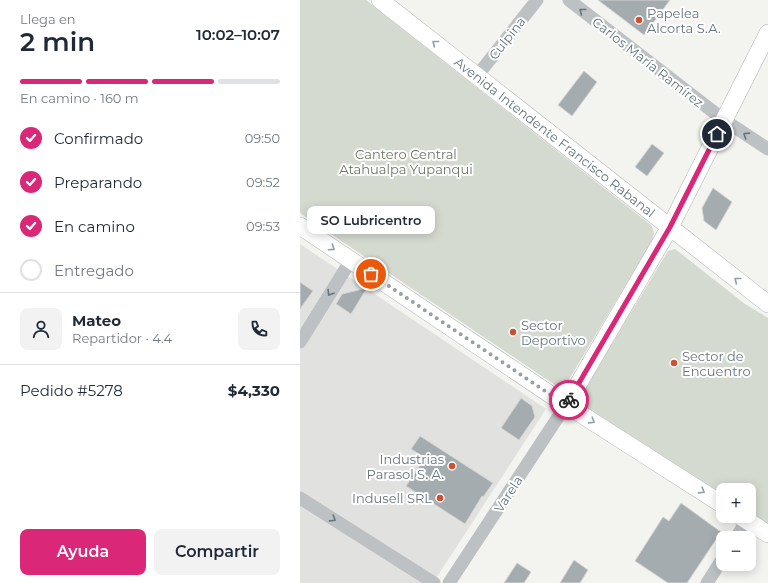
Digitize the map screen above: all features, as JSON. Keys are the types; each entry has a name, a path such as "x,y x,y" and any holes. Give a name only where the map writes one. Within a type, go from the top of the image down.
{"main road":[{"name":"Avenida Intendente Francisco Rabanal","path":"380,0 768,304"},
{"path":"566,405 670,227 768,33"},
{"path":"300,226 566,405 716,501"},
{"path":"752,523 768,534"}],"street":[{"name":"Culpina","path":"477,76 537,0"},
{"name":"Carlos María Ramírez","path":"569,0 724,120 768,149"},
{"path":"300,342 351,260"},
{"name":"Varela","path":"449,583 566,405"},
{"path":"300,498 434,583"},
{"path":"707,583 716,569"}],"shaded area":[{"path":"300,244 546,409 433,583 300,583"}],"green space":[{"name":"Cantero Central Atahualpa Yupanqui","path":"300,0 366,0 652,226 654,233 652,241 565,386 560,387 555,385 300,213"},
{"path":"675,249 745,304 768,318 768,525 756,517 756,483 716,483 716,492 587,409 583,401 583,392 668,251"}],"building":[{"name":"Papelea Alcorta S.A.","path":"598,0 670,0 644,35"},
{"path":"584,71 597,82 572,116 558,105"},
{"path":"652,144 664,153 647,176 635,167"},
{"path":"713,188 732,202 716,230 704,221 702,208"},
{"path":"300,282 313,291 300,309"},
{"path":"367,288 351,314 336,304 342,294"},
{"path":"521,398 532,406 535,417 519,440 501,428"},
{"path":"420,436 493,483 483,497 482,496 465,524 406,486 425,458 411,449"},
{"path":"681,503 720,531 716,531 716,540 687,583 668,583 635,561 663,517 669,521"},
{"path":"574,560 588,570 580,583 560,583"},
{"path":"517,563 531,572 524,583 504,583"}],"way so far":[{"path":"371,274 566,405 569,400"}],"place":[{"name":"Papelea Alcorta S.A.","path":"639,20"},
{"name":"SO Lubricentro","path":"371,274"},
{"name":"Sector Deportivo","path":"513,332"},
{"name":"Sector de Encuentro","path":"674,363"},
{"name":"Industrias Parasol S. A.","path":"452,466"},
{"name":"Indusell SRL","path":"440,498"}],"route":[{"path":"569,400 670,227 717,134"}]}
